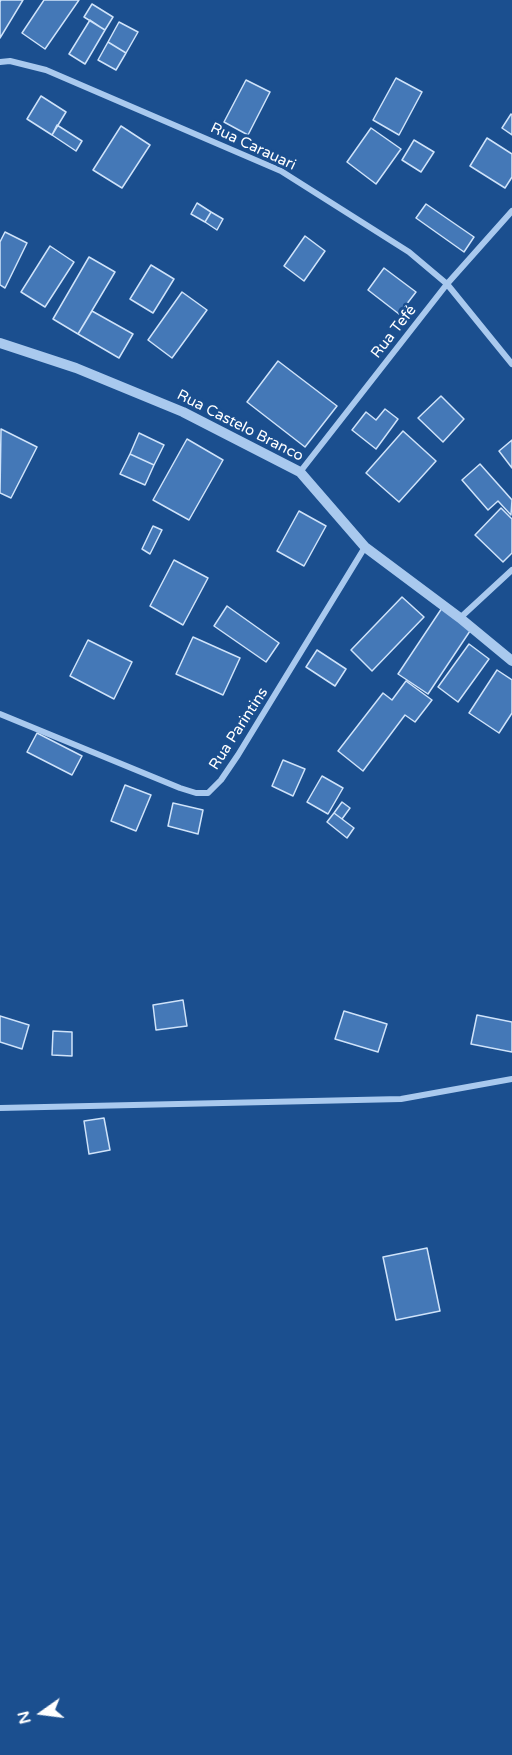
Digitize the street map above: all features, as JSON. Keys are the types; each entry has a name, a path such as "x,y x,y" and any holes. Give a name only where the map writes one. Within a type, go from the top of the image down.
{"street":[{"name":"Rua Carauari","path":"0,62 10,61 46,70 281,171 409,252 447,284 512,364"},
{"name":"Rua Tefé","path":"300,472 447,284 512,211"},
{"name":"Rua Castelo Branco","path":"0,343 76,368 183,412 300,472 365,547 460,618 512,661"},
{"name":"Rua Parintins","path":"0,714 180,788 196,793 208,793 221,780 238,755 365,547"},
{"path":"460,618 512,570"},
{"path":"0,1108 401,1098 512,1079"}],"building":[{"path":"1,0 23,0 0,38 0,2"},
{"path":"44,0 79,0 45,49 22,33"},
{"path":"92,4 113,17 105,30 84,17"},
{"path":"90,20 105,30 85,64 69,54"},
{"path":"119,22 138,32 126,53 108,42"},
{"path":"108,42 126,53 116,70 98,60"},
{"path":"396,78 422,92 399,135 373,120"},
{"path":"246,80 270,92 248,135 224,122"},
{"path":"41,96 66,112 52,135 27,119"},
{"path":"512,115 512,135 502,128"},
{"path":"57,125 82,141 76,151 52,135"},
{"path":"121,126 150,145 122,188 93,170"},
{"path":"371,128 401,149 376,184 347,162"},
{"path":"487,138 512,154 512,177 505,188 470,166"},
{"path":"414,140 434,152 421,172 402,160"},
{"path":"197,203 211,212 205,222 191,214"},
{"path":"426,204 474,237 464,252 416,218"},
{"path":"211,212 223,219 217,230 205,222"},
{"path":"5,232 27,243 5,288 0,285 0,242"},
{"path":"305,236 325,251 304,281 284,266"},
{"path":"50,246 74,262 45,307 21,292"},
{"path":"89,257 115,272 78,334 53,319"},
{"path":"151,265 174,279 153,313 130,299"},
{"path":"384,268 416,292 399,314 368,290"},
{"path":"182,292 207,310 172,358 148,340"},
{"path":"92,311 133,334 119,358 78,334"},
{"path":"278,361 337,406 305,447 247,402"},
{"path":"441,396 464,419 443,442 418,418"},
{"path":"385,409 398,419 376,449 352,430 366,412 376,420"},
{"path":"1,429 37,447 11,498 0,493"},
{"path":"403,431 436,461 399,502 366,473"},
{"path":"139,433 164,445 154,465 130,454"},
{"path":"187,439 223,460 189,520 153,500"},
{"path":"512,440 512,468 499,451"},
{"path":"130,454 154,465 145,485 120,474"},
{"path":"480,464 512,500 511,515 498,501 488,510 462,480"},
{"path":"501,508 512,519 512,553 503,562 475,535"},
{"path":"299,511 326,526 304,566 277,551"},
{"path":"153,526 162,530 150,554 142,549"},
{"path":"174,560 208,578 183,625 150,606"},
{"path":"402,597 424,617 372,671 351,650"},
{"path":"227,606 279,643 266,662 214,626"},
{"path":"442,608 472,628 428,694 398,674"},
{"path":"193,637 240,658 223,695 176,674"},
{"path":"88,640 132,662 114,699 70,676"},
{"path":"469,644 489,659 458,702 438,687"},
{"path":"317,650 346,669 335,686 306,667"},
{"path":"497,670 512,680 512,713 499,733 469,713"},
{"path":"406,681 432,700 415,722 405,715 363,771 338,751 383,693 392,700"},
{"path":"37,733 82,756 72,775 27,752"},
{"path":"283,760 305,769 293,796 272,786"},
{"path":"322,776 343,788 328,814 307,802"},
{"path":"125,785 151,795 136,831 111,821"},
{"path":"342,802 350,808 342,819 334,813"},
{"path":"173,803 203,810 198,834 168,826"},
{"path":"334,813 354,828 347,838 327,822"},
{"path":"183,1000 187,1026 156,1030 153,1005"},
{"path":"344,1011 387,1024 378,1052 335,1039"},
{"path":"477,1015 512,1022 512,1052 471,1044"},
{"path":"0,1016 29,1025 22,1049 0,1042"},
{"path":"53,1031 72,1032 72,1056 52,1055"},
{"path":"104,1118 110,1150 89,1154 84,1121"},
{"path":"427,1248 440,1311 396,1320 383,1257"}]}
